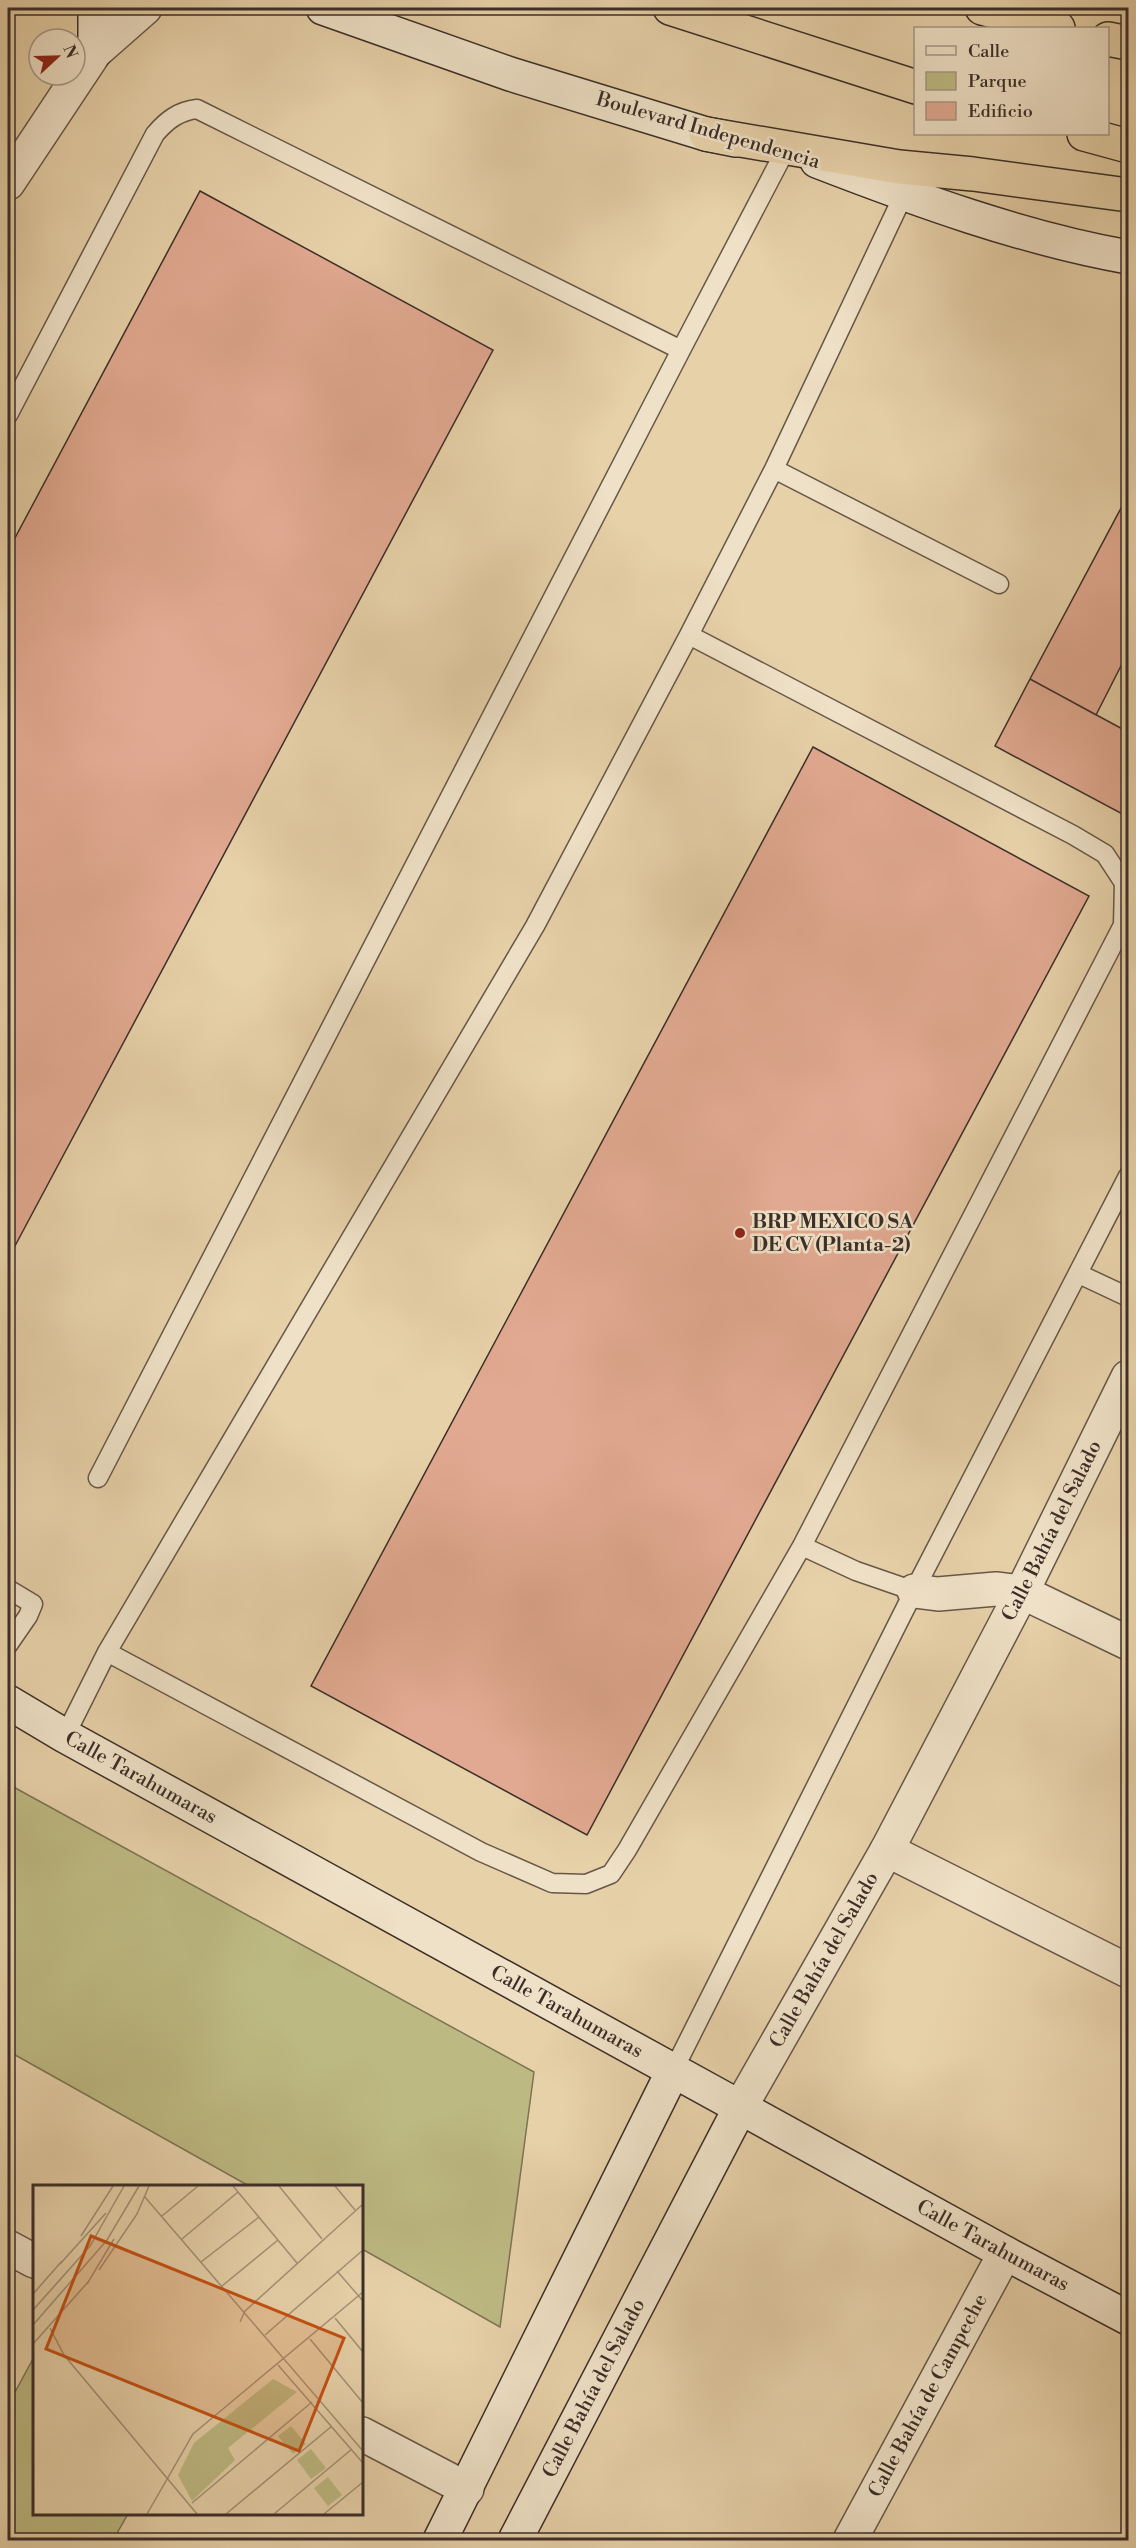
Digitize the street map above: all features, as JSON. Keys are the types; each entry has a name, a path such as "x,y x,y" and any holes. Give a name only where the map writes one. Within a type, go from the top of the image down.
{"highway":[{"path":"670,8 914,87"},
{"path":"982,8 1054,27"},
{"path":"1109,39 1128,43"},
{"path":"706,134 899,167 973,174 1128,195"},
{"path":"1088,135 1128,146"}],"street":[{"path":"95,8 95,52"},
{"path":"8,179 95,52 145,8"},
{"name":"Boulevard Independencia","path":"323,8 510,74 706,134 786,149 904,194 1079,249 1128,257"},
{"name":"Calle Bahía del Salado","path":"515,2541 741,2106 887,1850 1022,1592 1128,1377"},
{"path":"914,1591 938,1594 996,1589 1022,1592 1128,1643"},
{"name":"Calle Tarahumaras","path":"8,1702 65,1736 673,2071 1128,2318"},
{"path":"887,1850 1128,1971"},
{"path":"440,2541 673,2071"},
{"path":"8,2247 33,2261"},
{"name":"Calle Bahía de Campeche","path":"850,2541 1005,2253"},
{"path":"363,2435 467,2489"}],"lane":[{"path":"8,415 155,134 173,117 184,111 197,109 681,350"},
{"path":"98,1478 786,149"},
{"path":"65,1736 108,1652 535,926 774,470 904,194"},
{"path":"774,470 999,584"},
{"path":"108,1652 481,1852 552,1883 586,1884 611,1874 627,1850 801,1546 1123,925 1124,884 1105,854 1073,835 689,635"},
{"path":"673,2071 914,1591 1128,1176"},
{"path":"1079,1274 1128,1297"},
{"path":"801,1546 856,1571 914,1591"},
{"path":"8,1589 33,1604 28,1616 8,1645"}],"green space":[{"path":"8,1784 534,2072 500,2327 363,2250 363,2185 247,2185 8,2051"},
{"path":"33,2359 33,2515 127,2515 113,2540 13,2540 8,2538 8,2405"}],"building":[{"path":"200,191 493,350 8,1259 8,551"},
{"path":"1128,495 1128,652 1096,715 1030,679"},
{"path":"1030,679 1128,732 1128,817 995,746"},
{"path":"813,747 1089,896 587,1835 311,1686"}],"place":[{"name":"BRP MEXICO SA DE CV (Planta-2)","path":"740,1233"}]}
